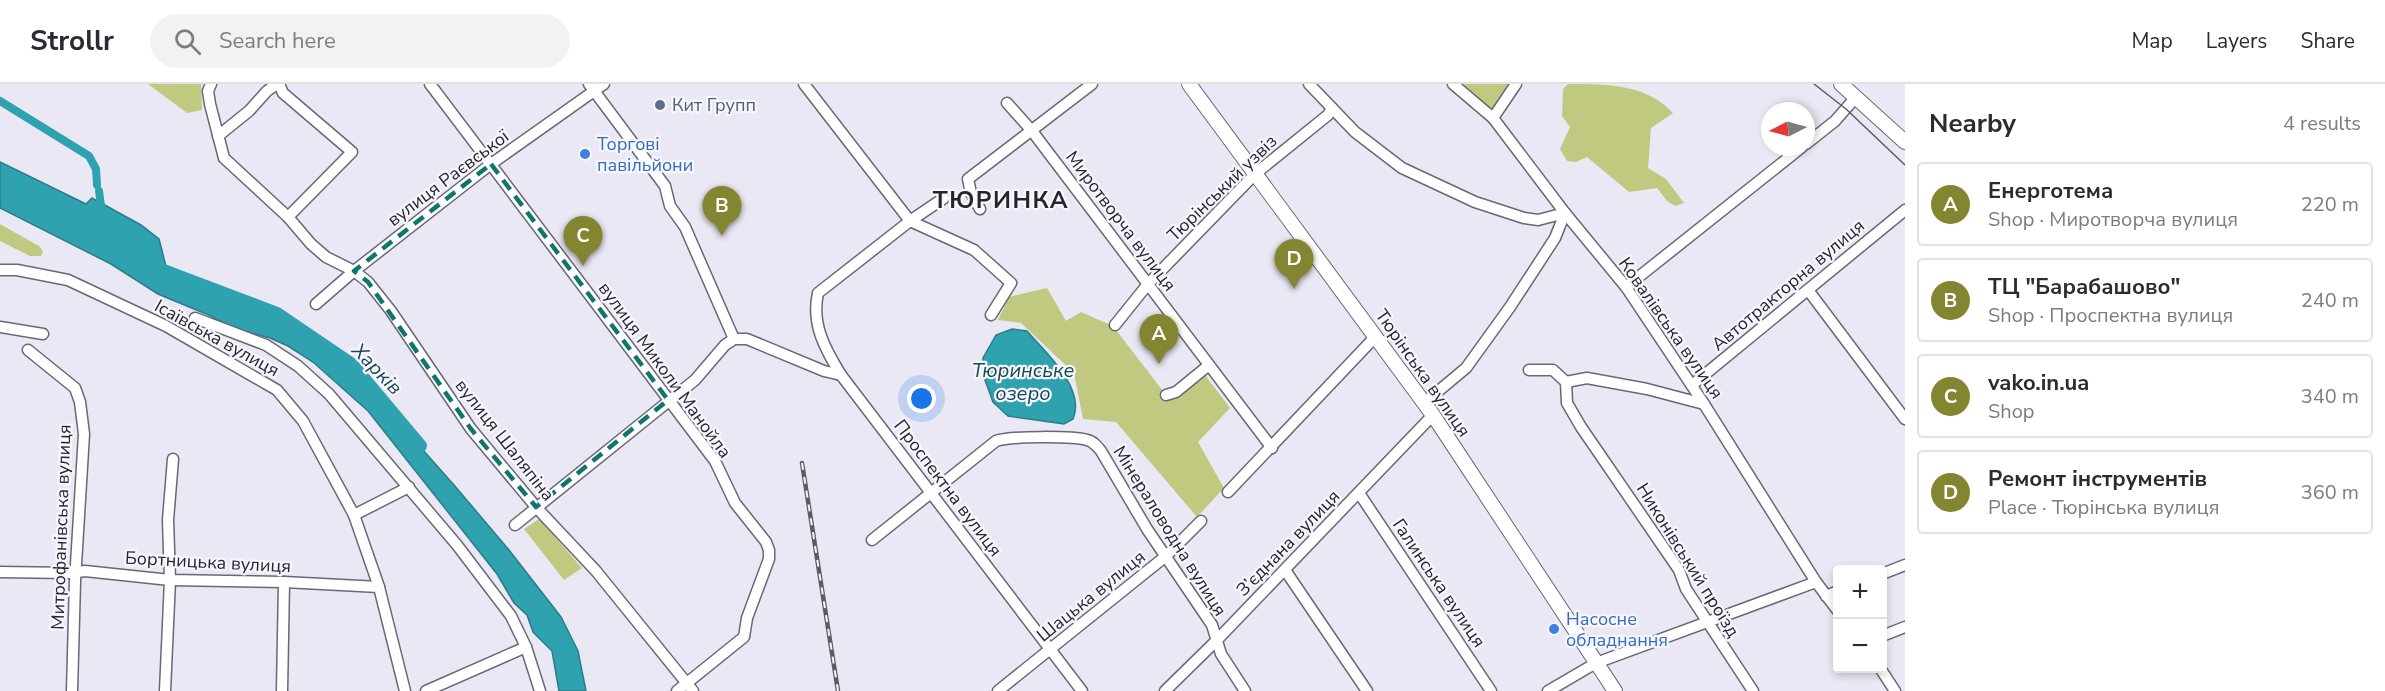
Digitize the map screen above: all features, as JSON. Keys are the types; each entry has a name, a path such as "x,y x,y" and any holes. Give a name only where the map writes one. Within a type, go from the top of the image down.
{"main road":[{"name":"Тюрінська вулиця","path":"1189,84 1433,415 1615,691"},
{"path":"1841,84 1905,142"}],"street":[{"path":"211,84 208,91 218,136 249,111 267,91 278,84 283,93 352,152 288,217"},
{"name":"вулиця Миколи Манойла","path":"430,84 715,461 735,503 766,542 769,559 747,618 744,637 690,687"},
{"name":"вулиця Раєвської","path":"316,304 354,271 492,164 592,88 604,84"},
{"path":"804,84 909,221 974,250 1011,283 990,315"},
{"path":"980,209 971,193 968,179 1092,84"},
{"path":"1309,84 1355,132 1402,168 1475,202 1524,218 1538,220 1566,213"},
{"name":"Ковалівська вулиця","path":"1454,84 1493,118 1626,287 1692,385 1816,582 1833,605"},
{"path":"1493,118 1516,84"},
{"path":"592,88 664,186 670,206 686,227 734,339"},
{"path":"1815,137 1835,121 1856,97"},
{"name":"Миротворча вулиця","path":"1007,103 1032,131 1272,448"},
{"name":"Тюрінський узвіз","path":"1115,325 1148,284 1255,174 1328,115 1332,108"},
{"name":"вулиця Шаляпіна","path":"218,136 224,158 288,217 311,244 326,257 354,271 368,282 391,311 471,429 536,507 596,571 690,687"},
{"path":"1626,287 1791,156"},
{"path":"909,221 944,198"},
{"name":"Автотракторна вулиця","path":"1692,385 1905,210"},
{"path":"1424,404 1466,368 1510,307 1548,248 1566,213"},
{"name":"Проспектна вулиця","path":"909,221 818,293 815,307 817,327 828,354 841,375 1082,691"},
{"name":"Ісаївська вулиця","path":"0,270 17,270 68,280 166,326 277,390 303,421 354,515 379,587 405,691"},
{"path":"1808,290 1905,419"},
{"path":"195,318 266,345 298,366 329,394 457,545 511,616 526,647 540,691"},
{"path":"0,327 43,334"},
{"path":"1228,492 1376,336"},
{"path":"515,525 695,380 720,349 734,339 747,339 824,371 841,375"},
{"name":"Митрофанівська вулиця","path":"28,351 70,384 78,395 84,434 72,691"},
{"path":"1167,395 1176,392 1209,365"},
{"path":"1529,370 1553,370 1566,382 1587,378 1647,389 1704,404"},
{"name":"Никонівський проїзд","path":"1566,382 1568,403 1576,419 1679,570 1686,589 1706,622 1753,691"},
{"name":"З’єднана вулиця","path":"1165,691 1433,415"},
{"name":"Мінераловодна вулиця","path":"932,492 996,441 1004,438 1091,441 1101,451 1147,529 1212,625 1221,654 1245,691"},
{"path":"165,691 170,580 168,520 172,459"},
{"path":"354,515 409,487"},
{"path":"872,540 932,492"},
{"name":"Галинська вулиця","path":"1359,493 1491,691"},
{"name":"Шацька вулиця","path":"998,691 1166,556 1201,521"},
{"path":"1887,572 1905,565"},
{"name":"Бортницька вулиця","path":"0,572 77,572 85,570 170,580 284,582 379,587"},
{"path":"1285,570 1367,691"},
{"path":"282,691 284,582"},
{"path":"1548,691 1596,663 1816,582"},
{"path":"1826,596 1833,593"},
{"path":"1887,634 1905,627"},
{"path":"426,691 526,647"},
{"path":"1883,673 1895,691"},
{"path":"677,691 690,687"}],"highlighted area":[{"path":"491,164 668,400 536,507 471,429 368,282 354,271"}],"green space":[{"path":"148,84 201,84 202,110 187,113"},
{"path":"1458,84 1512,84 1490,114"},
{"path":"1568,84 1598,84 1639,91 1662,103 1673,113 1651,128 1648,168 1666,179 1684,203 1675,206 1667,201 1657,188 1629,192 1587,157 1576,162 1567,161 1560,149 1570,127 1562,116 1563,89"},
{"path":"0,224 39,246 43,251 41,256 30,256 0,241"},
{"path":"1047,288 1066,321 1081,312 1113,326 1166,395 1202,371 1230,408 1198,442 1224,488 1197,517 1116,422 1083,419 1074,373 1021,323 998,320 1009,297"},
{"path":"539,519 582,568 564,580 524,529"}],"water":[{"path":"0,162 86,204 92,198 141,225 159,239 168,274 180,282 227,294 291,326 343,360 454,485 561,617 578,651 586,691 559,691 552,651 533,632 527,615 514,603 497,574 368,411 313,362 288,346 270,338 233,328 211,316 158,294 111,264 0,208"},
{"name":"Тюринське озеро","path":"1012,329 1027,331 1062,372 1074,395 1076,407 1073,419 1064,424 1008,416 993,402 985,380 983,358 996,335"}],"waterway":[{"path":"0,101 89,156 96,169 97,185"},
{"path":"99,191 102,213"},
{"name":"Харків","path":"153,267 277,314 352,365 420,446"}],"tram line":[{"path":"1814,84 1846,109 1905,165"}],"railway":[{"path":"802,463 838,691"}],"place":[{"name":"Кит Групп","path":"660,105"},
{"name":"Торгові павільйони","path":"585,154"},
{"name":"ТЦ \"Барабашово\"","path":"722,236"},
{"name":"vako.in.ua","path":"583,266"},
{"name":"Ремонт інструментів","path":"1294,289"},
{"name":"Енерготема","path":"1159,364"},
{"name":"Насосне обладнання","path":"1554,629"}],"district":[{"name":"ТЮРИНКА","path":"1001,200"}]}
